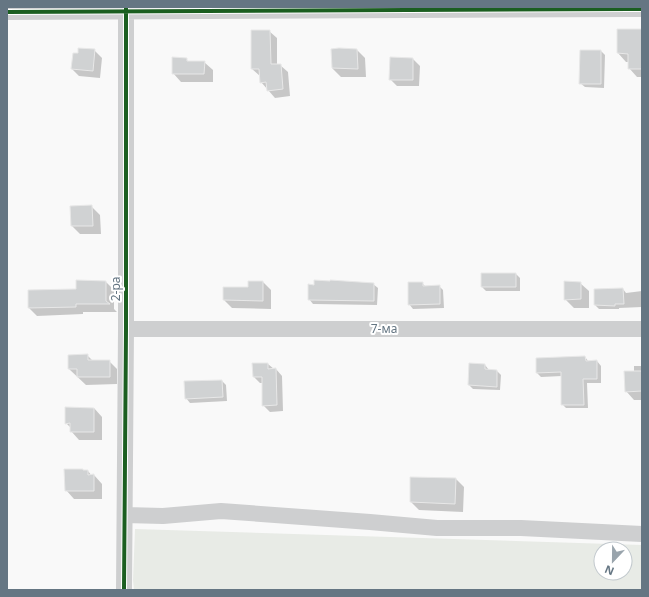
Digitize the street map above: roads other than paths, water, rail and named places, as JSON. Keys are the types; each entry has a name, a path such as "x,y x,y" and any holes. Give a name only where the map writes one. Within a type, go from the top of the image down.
{"street":[{"path":"7,12 126,10 633,8"},
{"name":"2-ра","path":"124,590 126,10"},
{"name":"7-ма","path":"126,329 642,329"},
{"path":"125,515 163,516 221,511 437,528 521,528 642,534"}]}
